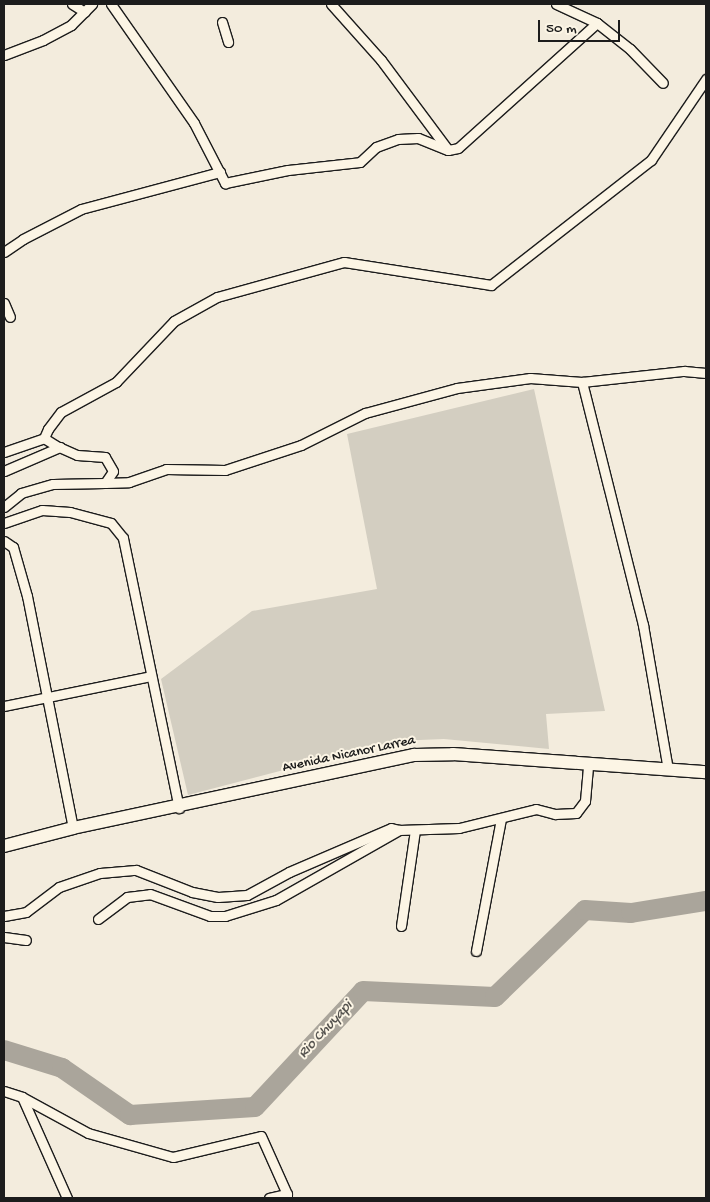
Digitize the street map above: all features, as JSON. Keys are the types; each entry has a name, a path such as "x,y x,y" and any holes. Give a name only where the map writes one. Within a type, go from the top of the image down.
{"main road":[{"name":"Avenida Nicanor Larrea","path":"4,846 73,828 179,808 414,755 452,754 706,772"}],"street":[{"path":"72,4 86,12"},
{"path":"4,55 43,40 71,25 92,4"},
{"path":"111,4 194,123 225,182 288,170 360,162 376,146 398,139 418,138 448,150 458,148 597,23"},
{"path":"331,4 381,60 448,150"},
{"path":"556,4 597,23 630,49 663,83"},
{"path":"222,22 228,42"},
{"path":"4,452 45,438 61,412 116,382 174,322 217,297 344,262 491,285 650,160 706,79"},
{"path":"4,252 23,239 81,209 220,172"},
{"path":"4,304 10,317"},
{"path":"4,508 22,493 53,484 129,482 166,468 225,470 302,445 365,413 457,388 530,378 582,382 684,371 706,373"},
{"path":"582,382 643,625 668,770"},
{"path":"45,438 77,455 105,458 113,471 105,483"},
{"path":"4,471 60,447"},
{"path":"4,524 42,510 70,512 111,523 123,538 179,808"},
{"path":"4,540 13,548 27,596 73,828"},
{"path":"4,706 151,676"},
{"path":"4,916 26,912 59,887 100,873 136,870 192,892 218,896 247,895 288,872 391,828 415,830 459,828 536,809 555,814 576,813 585,801 588,764"},
{"path":"476,951 501,819"},
{"path":"98,918 127,897 150,894 210,916 225,916 261,907 400,830"},
{"path":"401,926 415,830"},
{"path":"4,937 26,940"},
{"path":"4,1091 22,1097 88,1133 173,1157 261,1136 287,1196 268,1198"},
{"path":"22,1097 67,1198"}],"shaded area":[{"path":"534,389 605,711 546,714 549,749 444,739 395,741 188,795 161,679 252,611 377,589 347,434"}],"waterway":[{"name":"Rio Chuyapi","path":"4,1050 62,1068 130,1115 255,1107 363,991 495,997 585,910 631,913 706,901"}]}
